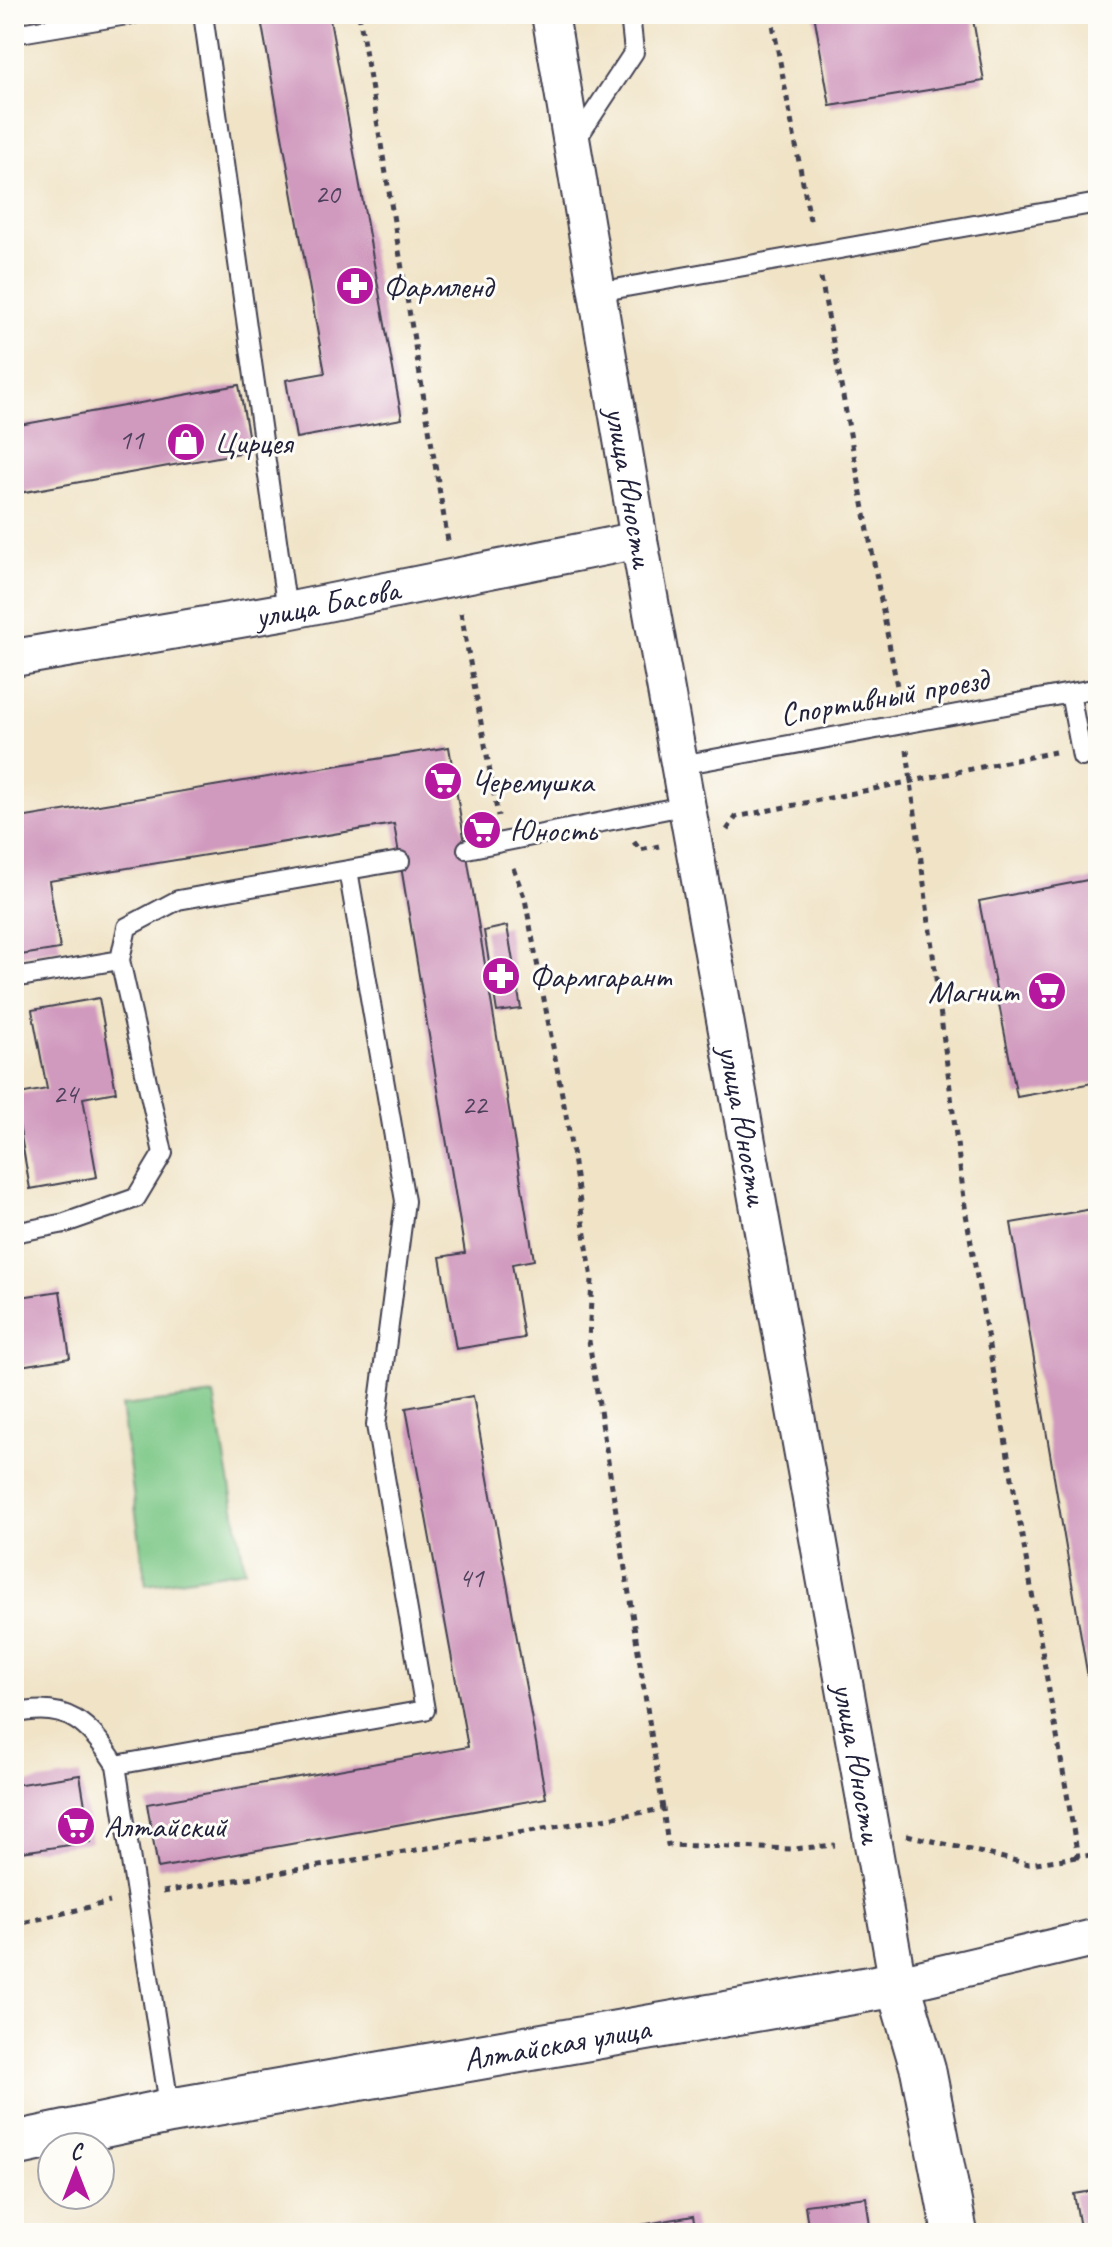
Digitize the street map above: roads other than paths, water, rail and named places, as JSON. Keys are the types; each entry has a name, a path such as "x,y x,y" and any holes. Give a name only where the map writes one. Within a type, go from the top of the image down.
{"main road":[{"name":"Алтайская улица","path":"14,2144 170,2111 898,1984"},
{"name":"улица Юности","path":"898,1984 923,2069 955,2233"}],"street":[{"name":"улица Юности","path":"550,14 639,540 898,1984"},
{"name":"улица Басова","path":"14,658 287,611 639,540"},
{"name":"Алтайская улица","path":"898,1984 1098,1937"}],"lane":[{"path":"14,34 133,14"},
{"path":"203,14 287,611"},
{"path":"572,145 634,52 630,14"},
{"path":"598,292 1098,203"},
{"name":"Спортивный проезд","path":"681,765 1098,688"},
{"path":"1070,693 1081,752"},
{"path":"467,849 688,805"},
{"path":"14,1233 65,1223 136,1198 163,1153 120,960 127,927 178,900 400,861"},
{"path":"116,1765 425,1710 376,1425 405,1201 348,870"},
{"path":"14,978 120,960"},
{"path":"14,1714 69,1714 96,1733 116,1765 170,2111"}],"place":[{"name":"Фармленд","path":"355,286"},
{"name":"Цирцея","path":"186,442"},
{"name":"Черемушка","path":"443,781"},
{"name":"Юность","path":"482,830"},
{"name":"Фармгарант","path":"501,976"},
{"name":"Магнит","path":"1047,991"},
{"name":"Алтайский","path":"76,1826"}]}
